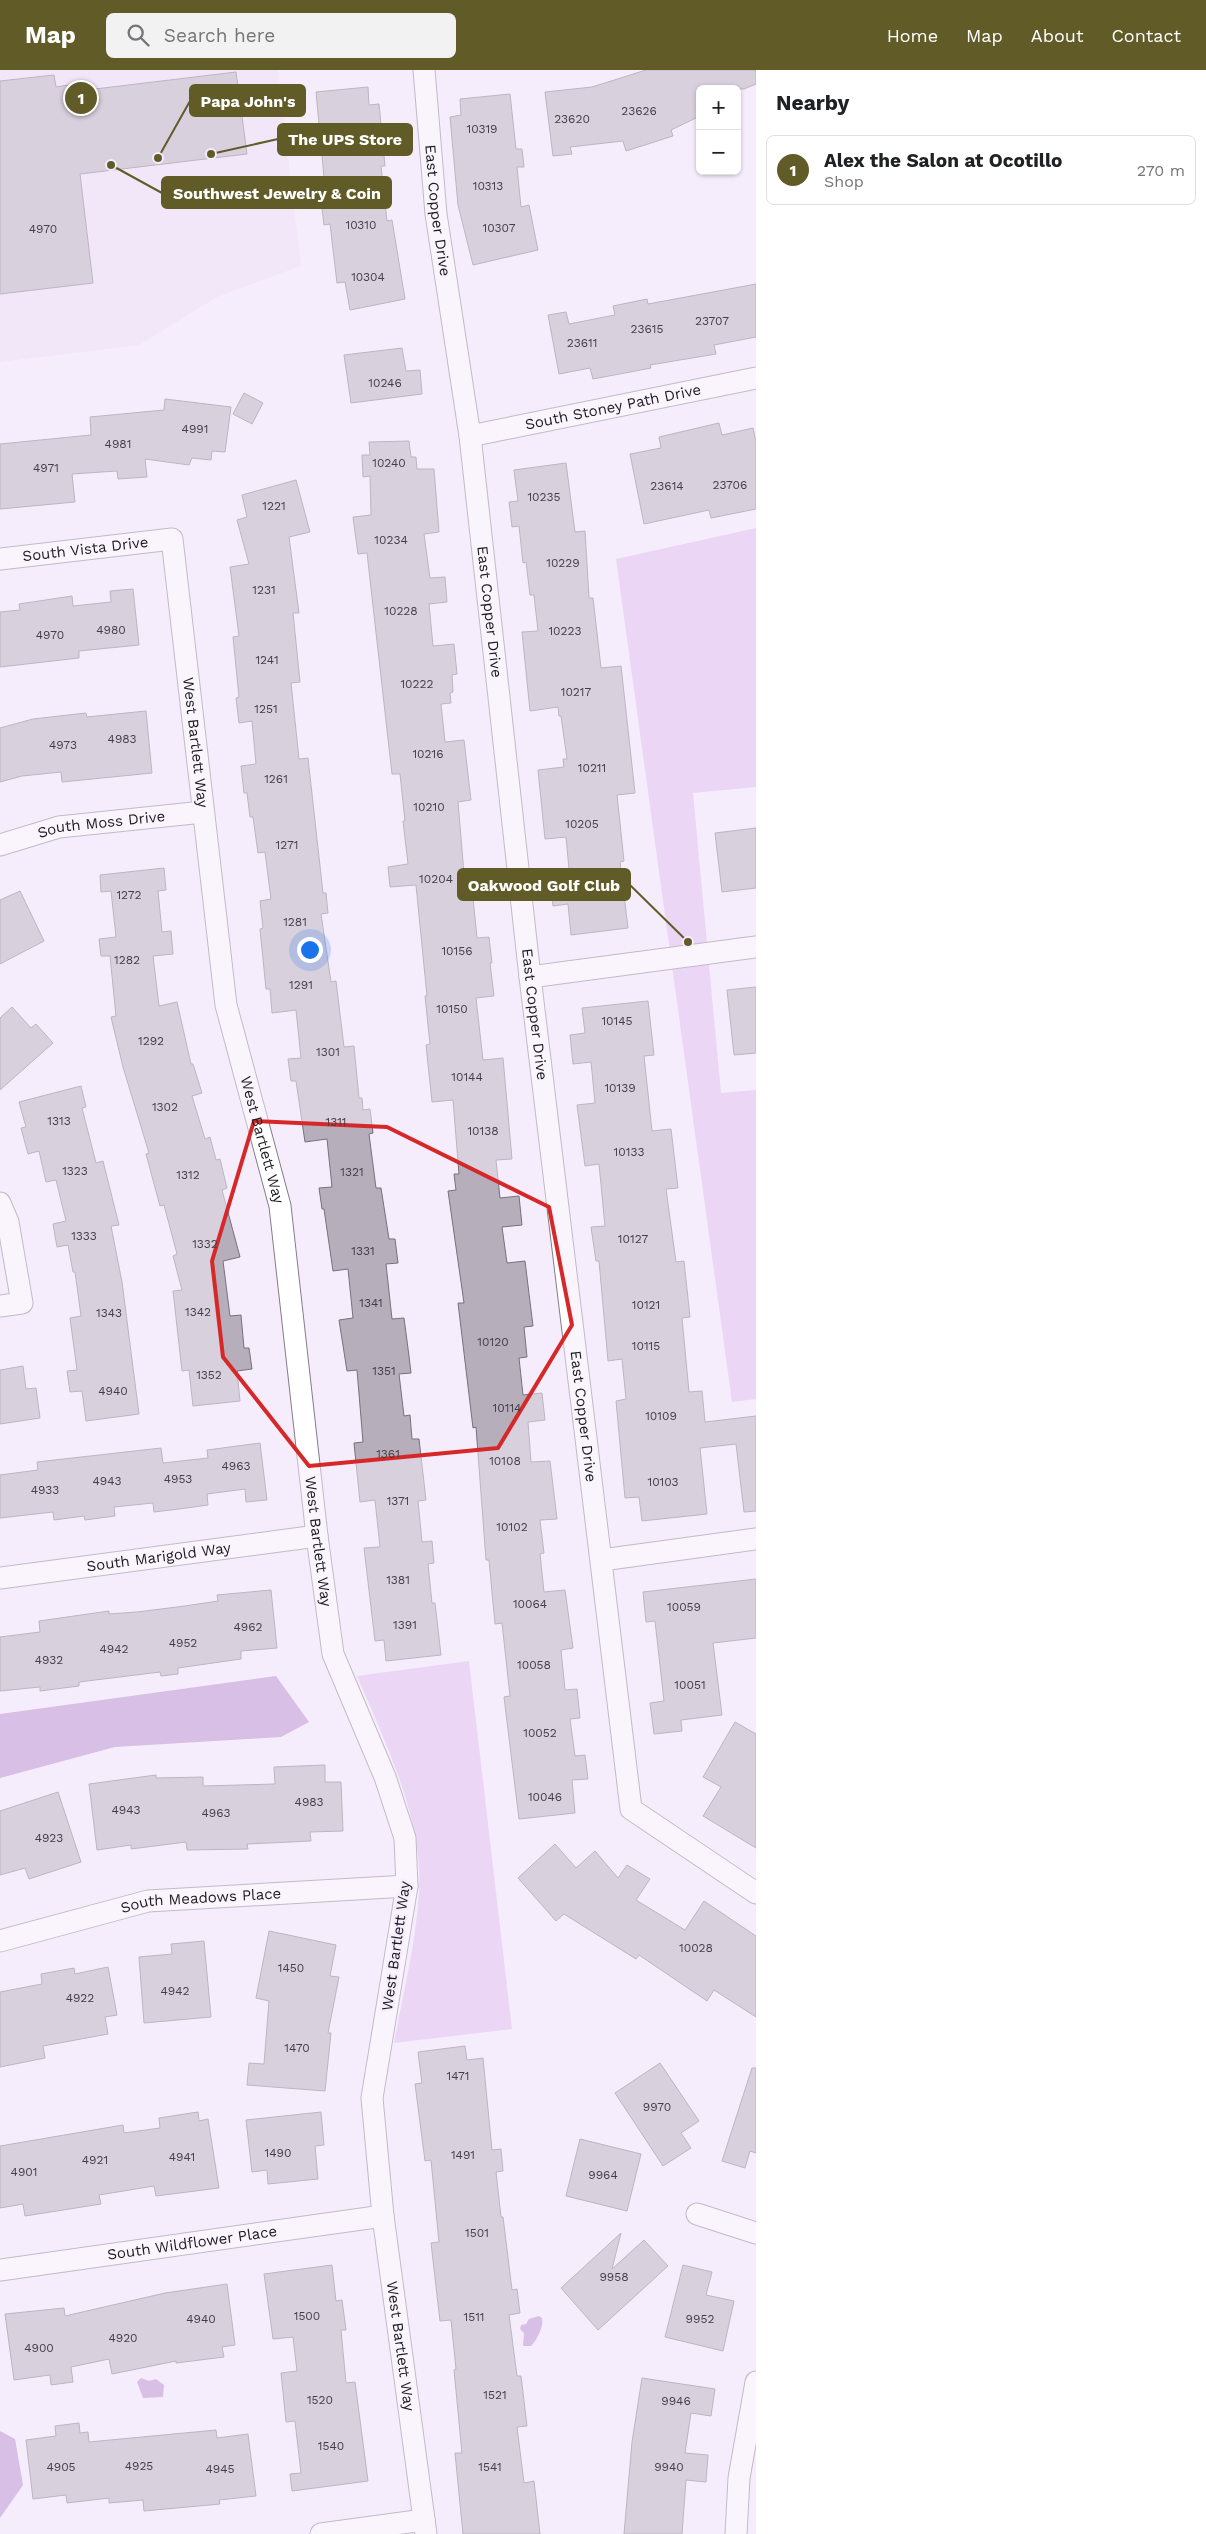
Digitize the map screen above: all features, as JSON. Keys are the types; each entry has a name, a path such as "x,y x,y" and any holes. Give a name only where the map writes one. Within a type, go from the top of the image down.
{"street":[{"name":"East Copper Drive","path":"424,70 436,214 470,436 530,977 631,1809 756,1893"},
{"name":"South Stoney Path Drive","path":"470,436 756,378"},
{"name":"South Vista Drive","path":"0,559 172,540"},
{"name":"West Bartlett Way","path":"172,540 226,1005 280,1206 317,1536 333,1654 385,1777 405,1838 407,1886 372,2098 384,2216 425,2527"},
{"name":"South Moss Drive","path":"0,845 60,827 203,812"},
{"path":"530,977 756,947"},
{"path":"0,1203 8,1222 22,1303 0,1306"},
{"name":"South Marigold Way","path":"0,1578 317,1536"},
{"path":"602,1560 756,1539"},
{"name":"South Meadows Place","path":"0,1941 148,1901 407,1886"},
{"path":"697,2214 756,2233"},
{"name":"South Wildflower Place","path":"0,2270 384,2216"},
{"path":"736,2534 739,2478 756,2382"},
{"path":"321,2534 425,2527"}],"highlighted area":[{"path":"254,1121 387,1127 549,1207 572,1325 498,1448 309,1466 223,1357 212,1261"}],"shaded area":[{"path":"0,70 278,70 301,266 217,297 139,345 0,362"},
{"path":"756,528 756,787 693,793 721,1093 756,1090 756,1399 732,1402 616,559"},
{"path":"469,1661 512,2029 394,2043 415,1930 419,1893 419,1865 409,1810 400,1782 357,1676"},
{"path":"276,1676 309,1722 281,1737 115,1747 0,1778 0,1714"},
{"path":"539,2316 542,2318 542,2321 538,2337 531,2346 523,2346 524,2333 520,2329 521,2325 526,2324 529,2319"},
{"path":"141,2378 149,2381 156,2379 164,2385 163,2397 143,2398 137,2382"},
{"path":"0,2431 15,2439 23,2485 0,2518"}],"building":[{"path":"646,70 756,70 756,84 744,89 741,89 741,85 696,85 696,118 671,130 673,136 626,151 623,141 570,147 572,154 553,156 545,92 592,87"},
{"path":"236,72 247,154 80,174 93,283 0,294 0,81 54,75 56,87 69,85 70,92"},
{"path":"368,87 369,105 379,104 385,166 381,166 387,221 392,220 405,299 350,310 345,282 337,283 330,224 324,225 318,177 324,177 316,92"},
{"path":"510,94 516,149 522,149 524,167 517,167 521,207 529,205 538,250 473,265 458,205 450,117 461,115 460,99"},
{"path":"756,284 756,337 714,345 716,354 650,365 651,368 593,379 590,368 559,374 548,315 566,312 569,324 615,315 613,306 647,299 648,304"},
{"path":"402,348 406,371 420,370 422,394 351,403 344,355"},
{"path":"244,393 263,403 252,424 233,414"},
{"path":"165,399 231,407 225,452 212,451 211,460 192,458 189,465 145,459 147,477 118,479 117,471 72,474 75,502 0,509 0,444 91,435 90,417 164,410"},
{"path":"719,423 722,435 753,428 756,442 756,509 711,518 709,510 644,524 630,454 661,448 659,437"},
{"path":"409,441 411,457 416,457 417,469 434,469 439,532 424,534 430,578 445,577 447,602 429,604 433,646 454,644 457,674 452,675 453,692 450,693 451,703 441,704 445,742 464,740 471,800 458,802 464,874 482,872 484,897 473,898 477,938 489,937 494,996 476,998 483,1060 503,1058 512,1159 496,1160 500,1198 519,1196 522,1225 502,1227 507,1263 525,1261 533,1326 524,1327 527,1357 519,1358 523,1395 542,1393 545,1420 528,1422 531,1462 550,1461 557,1519 540,1520 544,1553 540,1554 544,1592 565,1590 573,1648 561,1650 565,1690 577,1689 580,1718 570,1719 575,1756 585,1755 588,1779 572,1780 575,1813 519,1819 504,1697 510,1696 502,1623 495,1624 489,1560 486,1560 476,1427 473,1428 458,1303 464,1303 448,1191 456,1190 454,1174 459,1174 453,1100 432,1102 426,1045 430,1044 425,996 427,996 416,885 390,887 388,867 408,864 403,821 405,821 400,774 392,774 367,553 358,554 353,517 371,515 370,476 363,477 362,455 370,455 369,442"},
{"path":"566,463 575,532 585,531 589,598 593,598 601,668 621,666 635,793 617,795 624,861 620,862 628,928 571,935 568,904 553,906 550,882 570,880 566,837 545,839 538,770 564,767 563,759 567,759 561,716 559,716 558,707 530,711 522,632 538,631 534,595 530,595 526,562 523,563 519,526 512,527 509,502 518,501 514,470"},
{"path":"296,480 310,532 289,537 299,613 293,613 300,682 291,683 299,759 308,758 323,893 326,893 328,913 321,914 331,982 336,981 344,1047 354,1046 359,1098 362,1098 363,1110 370,1109 373,1133 369,1134 376,1188 381,1188 389,1239 395,1239 398,1263 386,1264 392,1319 404,1318 411,1373 399,1374 404,1416 410,1415 412,1439 419,1439 426,1500 418,1501 422,1542 432,1541 434,1563 428,1564 432,1603 435,1603 441,1655 386,1661 384,1640 375,1641 364,1548 380,1547 375,1500 360,1502 354,1443 363,1442 357,1370 347,1371 339,1320 353,1318 348,1269 333,1271 319,1188 332,1187 327,1139 305,1142 296,1081 291,1081 288,1059 301,1058 296,1010 272,1013 270,989 266,989 260,929 263,928 260,901 271,899 265,852 258,853 253,817 250,817 247,793 244,793 241,766 256,764 252,721 239,723 236,698 239,697 233,637 239,636 230,567 249,564 237,520 247,517 242,495"},
{"path":"133,589 139,645 79,651 79,658 0,667 0,612 20,610 19,604 72,596 73,606 111,602 110,591"},
{"path":"146,711 152,773 62,782 61,772 22,776 0,782 0,728 33,719 86,713 87,717"},
{"path":"756,828 756,888 722,892 715,833"},
{"path":"164,868 166,890 158,891 162,932 171,931 173,954 153,956 159,1006 177,1002 191,1064 193,1064 202,1093 192,1096 205,1139 210,1137 216,1160 220,1159 227,1188 222,1190 240,1257 223,1261 230,1316 241,1315 244,1348 249,1348 252,1369 237,1371 240,1401 193,1406 189,1370 182,1371 173,1291 182,1290 173,1256 177,1254 164,1205 160,1206 146,1154 149,1153 123,1067 111,1017 116,1016 110,956 101,956 99,939 116,937 111,891 101,892 100,875"},
{"path":"20,891 44,941 0,964 0,900"},
{"path":"756,987 756,1053 734,1055 727,990"},
{"path":"648,1001 654,1055 644,1056 652,1131 671,1129 678,1188 666,1189 676,1262 684,1261 690,1317 682,1318 689,1392 702,1391 705,1422 756,1416 756,1511 744,1512 736,1444 700,1448 707,1514 642,1521 639,1497 625,1498 616,1401 626,1399 622,1359 608,1361 599,1261 596,1261 591,1227 605,1226 599,1164 585,1166 577,1105 595,1103 591,1062 573,1064 570,1035 585,1033 582,1008"},
{"path":"12,1007 31,1028 36,1024 53,1043 0,1090 0,1018"},
{"path":"81,1086 86,1107 82,1108 96,1163 103,1161 119,1225 111,1226 122,1282 139,1414 86,1421 82,1391 70,1392 67,1371 77,1370 70,1318 81,1316 75,1272 73,1272 68,1245 57,1247 53,1224 66,1221 56,1180 46,1182 39,1151 28,1154 21,1128 26,1127 19,1102"},
{"path":"23,1366 26,1389 36,1388 40,1418 0,1424 0,1370"},
{"path":"260,1443 267,1500 246,1502 245,1489 207,1494 208,1505 154,1512 153,1503 114,1507 115,1516 85,1520 84,1516 54,1520 53,1512 0,1518 0,1475 38,1470 37,1462 161,1448 163,1463 208,1458 207,1450"},
{"path":"756,1579 756,1638 713,1643 722,1715 681,1720 682,1731 654,1734 650,1703 664,1701 655,1621 646,1622 643,1592"},
{"path":"271,1590 277,1648 241,1651 241,1659 178,1668 178,1674 161,1676 160,1672 79,1682 79,1686 40,1691 40,1687 0,1691 0,1637 40,1632 39,1621 109,1611 109,1614 185,1606 218,1601 217,1595"},
{"path":"735,1722 756,1734 756,1848 703,1816 721,1787 703,1777"},
{"path":"325,1765 325,1782 341,1782 343,1831 310,1832 311,1841 247,1844 248,1849 187,1850 186,1842 131,1849 131,1845 97,1850 89,1784 156,1775 156,1778 203,1777 203,1786 275,1784 274,1767"},
{"path":"58,1792 81,1862 29,1879 25,1868 0,1875 0,1811"},
{"path":"555,1844 576,1868 595,1851 618,1878 627,1865 650,1879 636,1900 685,1930 704,1901 756,1936 756,2017 714,1990 707,2001 639,1955 636,1959 564,1914 556,1921 518,1878"},
{"path":"269,1931 336,1945 330,1976 339,1977 328,2033 331,2033 325,2091 247,2085 249,2063 264,2064 269,2001 256,1998"},
{"path":"204,1941 211,2017 144,2023 139,1957 172,1954 171,1944"},
{"path":"108,1967 117,2015 105,2017 108,2034 43,2046 45,2058 0,2067 0,1992 42,1984 41,1974 74,1968 75,1974"},
{"path":"465,2046 467,2060 483,2058 492,2150 501,2149 503,2171 496,2172 501,2217 503,2217 512,2290 517,2289 520,2313 509,2315 517,2376 521,2376 527,2426 517,2427 524,2483 534,2481 540,2534 463,2534 455,2453 462,2453 451,2320 440,2321 431,2243 439,2242 431,2160 425,2161 415,2084 422,2083 418,2052"},
{"path":"660,2063 699,2121 681,2133 691,2148 663,2166 615,2093"},
{"path":"752,2068 756,2068 756,2153 750,2151 745,2168 722,2161"},
{"path":"198,2112 199,2121 208,2119 219,2188 156,2196 154,2186 99,2195 101,2204 25,2216 23,2204 0,2208 0,2146 123,2125 124,2133 160,2128 159,2118"},
{"path":"321,2112 324,2145 315,2146 318,2179 268,2184 267,2170 252,2172 246,2120"},
{"path":"580,2139 641,2154 627,2211 566,2196"},
{"path":"621,2233 612,2269 644,2240 668,2266 598,2330 561,2288"},
{"path":"332,2265 336,2301 342,2300 346,2330 341,2330 346,2383 355,2382 368,2481 292,2491 290,2474 301,2473 295,2421 286,2422 281,2373 297,2371 293,2337 273,2339 264,2274"},
{"path":"683,2265 712,2272 706,2295 734,2301 723,2351 665,2337"},
{"path":"227,2284 235,2345 222,2347 224,2357 176,2363 176,2361 112,2374 109,2359 71,2367 73,2382 51,2385 50,2375 14,2380 5,2314 64,2308 65,2316 165,2293"},
{"path":"642,2378 715,2389 711,2416 691,2413 685,2453 708,2455 706,2482 686,2480 682,2534 624,2534 632,2442"},
{"path":"79,2423 80,2433 88,2432 89,2442 216,2430 217,2438 248,2434 256,2496 219,2500 220,2504 144,2511 143,2500 109,2503 109,2498 67,2503 66,2495 33,2499 26,2440 56,2436 55,2426"}],"place":[{"name":"Alex the Salon at Ocotillo","path":"81,98"},
{"name":"The UPS Store","path":"211,154"},
{"name":"Papa John's","path":"158,158"},
{"name":"Southwest Jewelry & Coin","path":"111,165"},
{"name":"Oakwood Golf Club","path":"688,942"}]}
